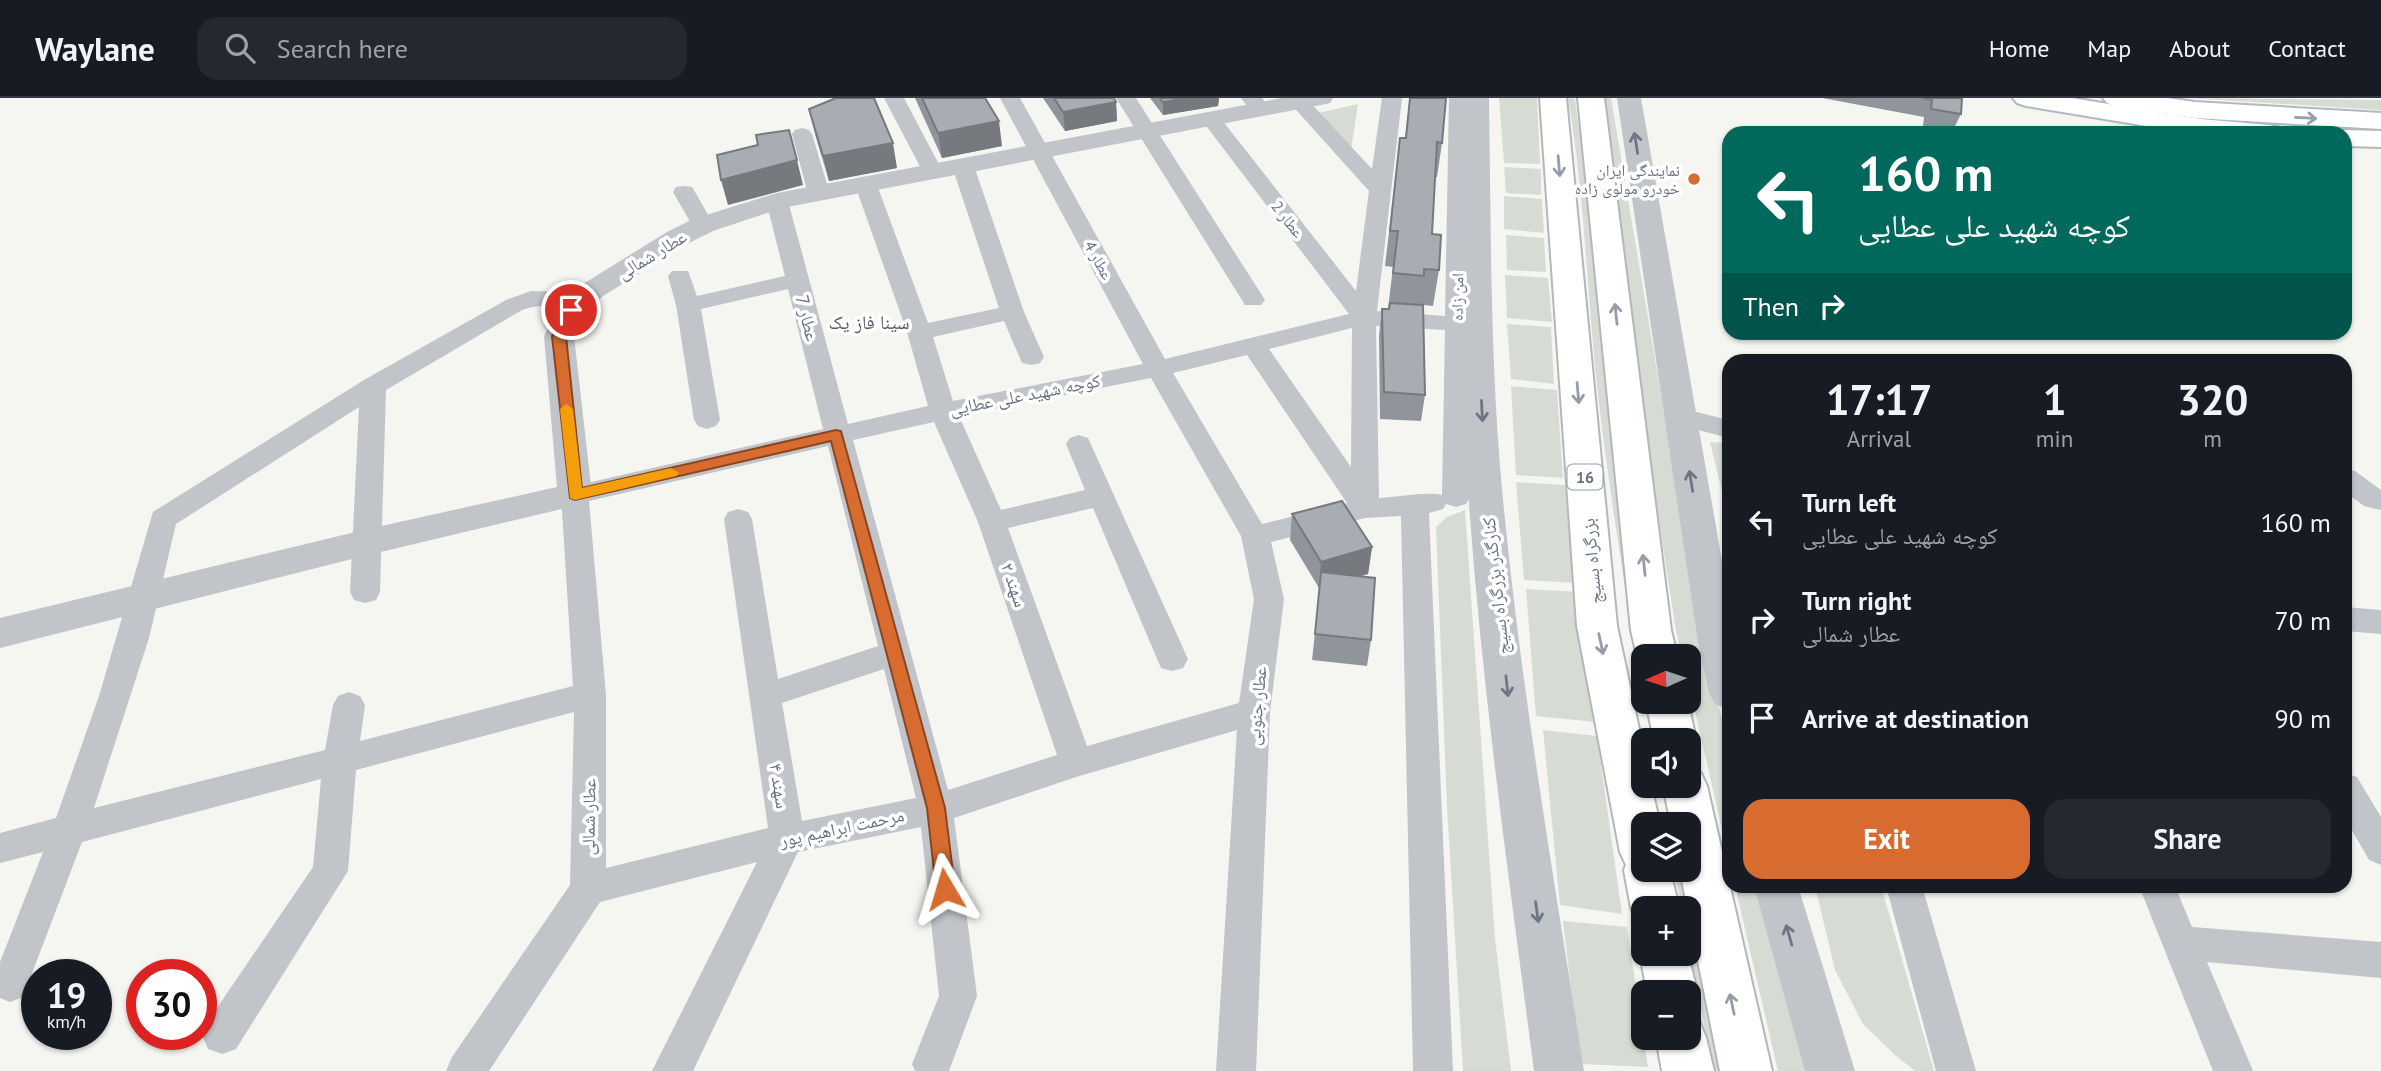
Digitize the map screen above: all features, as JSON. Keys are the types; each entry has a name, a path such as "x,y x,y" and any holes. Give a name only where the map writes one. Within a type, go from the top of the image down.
{"main road":[{"name":"بزرگراه بسیج","path":"1553,98 1597,626 1635,812"},
{"path":"1591,98 1654,644"},
{"path":"2026,98 2194,126"},
{"path":"2116,98 2195,110 2381,121"},
{"path":"2352,138 2381,139"},
{"path":"1688,798 1746,1071"},
{"path":"1684,1050 1688,1071"}],"street":[{"path":"894,98 932,172"},
{"name":"عطار 4","path":"1010,98 1158,369"},
{"path":"1126,98 1253,300"},
{"path":"1365,508 1364,318 1392,98"},
{"name":"امن زاده","path":"1459,98 1467,325"},
{"name":"کنارگذر بزرگراه بسیج","path":"1477,98 1467,325 1471,493 1514,741 1559,1071"},
{"path":"1629,98 1722,663"},
{"path":"1310,100 1380,190"},
{"name":"عطار شمالی","path":"588,889 590,695 575,495 559,336 571,310 667,244 703,225 777,201 1211,119 1256,104 1310,100"},
{"name":"عطار 2","path":"1211,119 1364,318"},
{"path":"802,134 819,194"},
{"path":"963,166 1012,312 1031,357"},
{"name":"سهند ۲","path":"866,185 919,332 943,411 992,522 1076,763"},
{"path":"684,192 703,225"},
{"name":"عطار 7","path":"777,201 836,435 936,808 958,996 932,1064"},
{"path":"680,276 688,305 706,420"},
{"path":"688,305 797,280"},
{"path":"10,984 71,830 147,596 163,519 373,386 514,304 531,298 584,299"},
{"path":"919,332 1012,312"},
{"name":"کوچه شهید علی عطایی","path":"575,495 943,411 1158,369 1364,318 1467,325"},
{"path":"1254,346 1365,508"},
{"name":"عطار جنوبی","path":"1158,369 1255,536 1269,599 1254,712 1236,1071"},
{"path":"365,593 373,386"},
{"path":"1680,417 1722,427"},
{"path":"1079,443 1172,659"},
{"path":"2352,483 2379,502"},
{"path":"1255,536 1365,508 1415,506 1471,493"},
{"path":"0,633 368,542 575,495"},
{"path":"992,522 1102,496"},
{"path":"1415,506 1433,1071"},
{"name":"سهند ۴","path":"738,519 787,839"},
{"path":"2352,620 2381,622"},
{"path":"765,696 895,653"},
{"path":"0,848 590,695"},
{"path":"222,1035 330,871 340,759 349,705"},
{"name":"مرحمت ابراهیم پور","path":"588,889 787,839 936,808 1076,763 1254,712"},
{"path":"2352,799 2381,849"},
{"path":"673,1071 787,839"},
{"path":"466,1071 588,889"},
{"path":"1778,893 1830,1071"},
{"path":"1906,893 1956,1071"},
{"path":"2160,893 2233,1071"},
{"path":"2182,943 2381,960"}],"shaded area":[{"path":"1499,98 1537,98 1540,164 1504,163"},
{"path":"1568,98 1575,99 1642,604 1650,644 1635,644 1619,546 1594,358 1574,135"},
{"path":"1594,98 1611,98 1701,632 1722,720 1722,829 1701,728 1696,714 1701,714 1701,644 1679,644"},
{"path":"2188,98 2381,100 2381,110"},
{"path":"1358,104 1351,150 1319,113"},
{"path":"1504,167 1541,169 1541,195 1506,193"},
{"path":"1504,196 1542,199 1544,233 1504,229"},
{"path":"1506,235 1544,238 1546,272 1507,270"},
{"path":"1505,275 1548,278 1552,322 1507,318"},
{"path":"1507,324 1551,327 1554,384 1511,379"},
{"path":"1511,386 1557,390 1563,478 1516,475"},
{"path":"1710,442 1722,443 1722,492"},
{"path":"1516,482 1565,485 1575,583 1524,580"},
{"path":"1465,510 1495,939 1511,1071 1463,1071 1447,807 1436,527 1447,517"},
{"path":"1526,589 1579,592 1596,722 1536,716"},
{"path":"1543,730 1597,736 1622,914 1560,905"},
{"path":"1677,882 1695,882 1698,896 1679,896"},
{"path":"1737,893 1764,893 1806,1071 1778,1071"},
{"path":"1817,893 1883,893 1934,1071 1915,1071 1863,1024 1835,970"},
{"path":"1701,912 1733,1071 1713,1071 1701,1008 1701,980 1696,980 1693,966 1701,966"},
{"path":"1563,921 1627,927 1635,980 1631,980 1631,1050 1645,1050 1648,1067 1580,1064"}],"building":[{"path":"836,98 874,98 893,143 823,156 809,109"},
{"path":"922,98 985,98 999,121 938,133"},
{"path":"1054,98 1114,98 1116,102 1063,112"},
{"path":"1160,98 1189,98 1163,102"},
{"path":"1410,98 1446,98 1442,143 1437,142 1432,234 1441,235 1439,270 1424,269 1424,276 1393,273 1398,231 1390,231 1400,138 1406,138"},
{"path":"1923,98 1962,98 1961,114 1931,109 1932,100"},
{"path":"789,130 797,160 721,180 717,155 758,145 756,135"},
{"path":"1390,303 1423,305 1425,395 1384,392 1382,309 1389,309"},
{"path":"1342,501 1372,547 1321,562 1292,514"},
{"path":"1321,572 1375,578 1371,640 1315,634"}],"slow traffic":[{"path":"566,409 575,495 671,473"}],"place":[{"name":"نمایندگی ایران خودرو مولوی زاده","path":"1694,179"}],"district":[{"name":"سینا فاز یک","path":"869,322"}],"route":[{"path":"571,310 559,336 575,495 836,435 936,808 945,889"}]}
